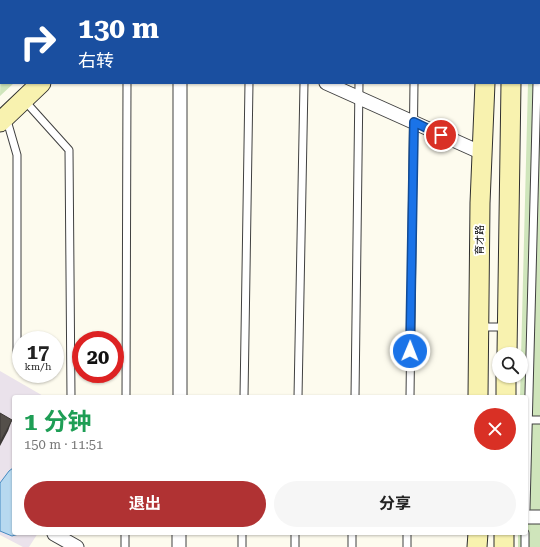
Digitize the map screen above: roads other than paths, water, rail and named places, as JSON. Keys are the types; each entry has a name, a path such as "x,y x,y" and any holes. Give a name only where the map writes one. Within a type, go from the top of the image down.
{"street":[{"path":"3,119 40,84"},
{"path":"180,84 180,395"},
{"path":"328,84 482,154"},
{"name":"育才路","path":"478,395 480,203 485,84"},
{"path":"507,347 511,84"},
{"path":"506,383 506,395"},
{"path":"528,517 540,517"},
{"path":"56,535 78,547"},
{"path":"179,547 180,535"},
{"path":"477,547 478,535"},
{"path":"504,535 504,547"}],"lane":[{"path":"126,395 128,84"},
{"path":"244,395 249,84"},
{"path":"298,395 304,84"},
{"path":"355,395 360,84"},
{"path":"410,395 414,84"},
{"path":"528,395 537,84"},
{"path":"24,100 69,150 71,395"},
{"path":"3,119 17,155 17,331"},
{"path":"479,327 507,327"},
{"path":"528,420 540,420"},
{"path":"125,535 125,547"},
{"path":"242,535 242,547"},
{"path":"295,535 295,547"},
{"path":"352,535 352,547"},
{"path":"407,535 407,547"},
{"path":"525,535 525,547"}],"water":[{"path":"12,469 12,535 15,535 12,536 0,531 0,483"}]}
